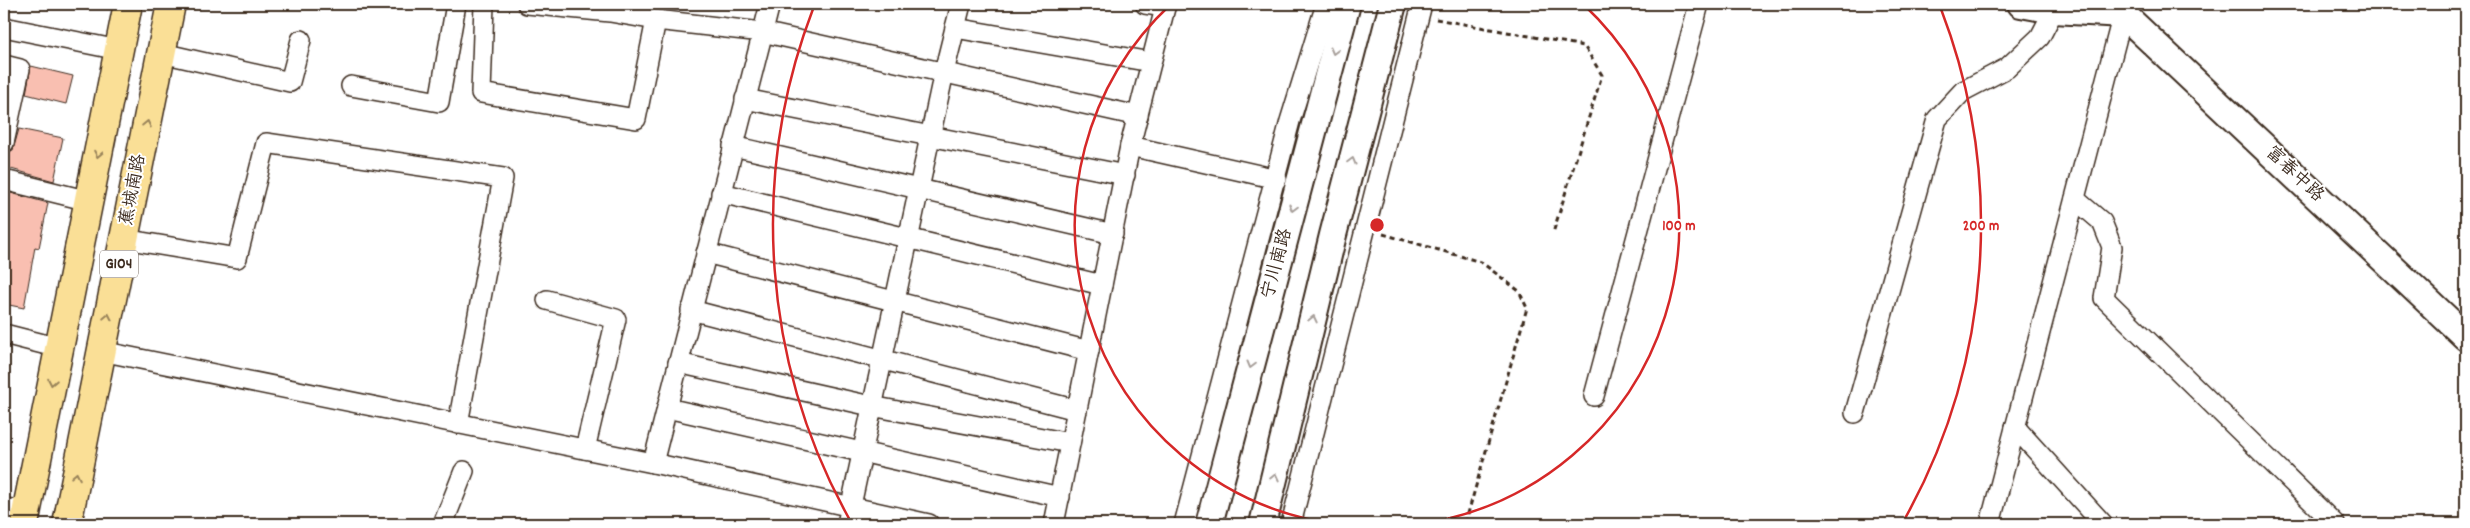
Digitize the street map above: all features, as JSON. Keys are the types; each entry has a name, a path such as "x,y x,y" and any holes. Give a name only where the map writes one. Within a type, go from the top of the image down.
{"highway":[{"name":"G104","path":"18,515 59,348 128,4"},
{"name":"蕉城南路","path":"67,524 171,4"}],"main road":[{"name":"宁川南路","path":"1209,524 1346,4"},
{"path":"1263,524 1333,235 1393,4"},
{"path":"2021,4 2054,10 2120,7"},
{"name":"富春中路","path":"2120,7 2466,337"}],"street":[{"path":"351,86 439,102 456,4"},
{"path":"484,4 481,93 636,119 656,20"},
{"path":"527,4 612,6 656,20 762,32 1138,116"},
{"path":"653,463 770,4"},
{"path":"848,515 930,134 961,4"},
{"path":"1054,524 1130,146 1165,6 1145,4"},
{"path":"1184,524 1277,179 1290,121 1326,4"},
{"path":"1594,396 1699,4"},
{"path":"1990,524 2075,199 2120,7"},
{"path":"1291,524 1420,10"},
{"path":"1855,413 1937,120 1963,92 2007,68 2040,37 2054,10"},
{"path":"4,27 119,50"},
{"path":"955,28 1151,62"},
{"path":"162,53 290,82 301,40"},
{"path":"4,65 20,69 4,142"},
{"path":"745,99 930,134 1125,175"},
{"path":"124,239 237,258 266,143 503,178 458,424"},
{"path":"733,146 1112,234"},
{"path":"1130,146 1277,179"},
{"path":"4,180 88,201"},
{"path":"721,193 1102,285"},
{"path":"2075,199 2102,222 2112,247 2104,298 2335,524"},
{"path":"706,253 1089,351"},
{"path":"547,300 616,319 585,450"},
{"path":"691,310 1077,410"},
{"path":"4,334 59,348"},
{"path":"101,351 653,463 848,515 928,524"},
{"path":"678,363 871,406 1070,443"},
{"path":"667,408 1060,497"},
{"path":"2015,427 2103,524"},
{"path":"443,524 464,472"}],"path":[{"path":"1420,10 1584,46 1602,75 1553,234"},
{"path":"1365,229 1481,262 1519,291 1527,308 1465,524"}],"building":[{"path":"31,66 73,76 66,104 26,94"},
{"path":"19,129 63,138 54,181 4,167 4,154 13,150"},
{"path":"7,192 48,203 39,248 35,247 24,308 4,304 4,209"}]}
